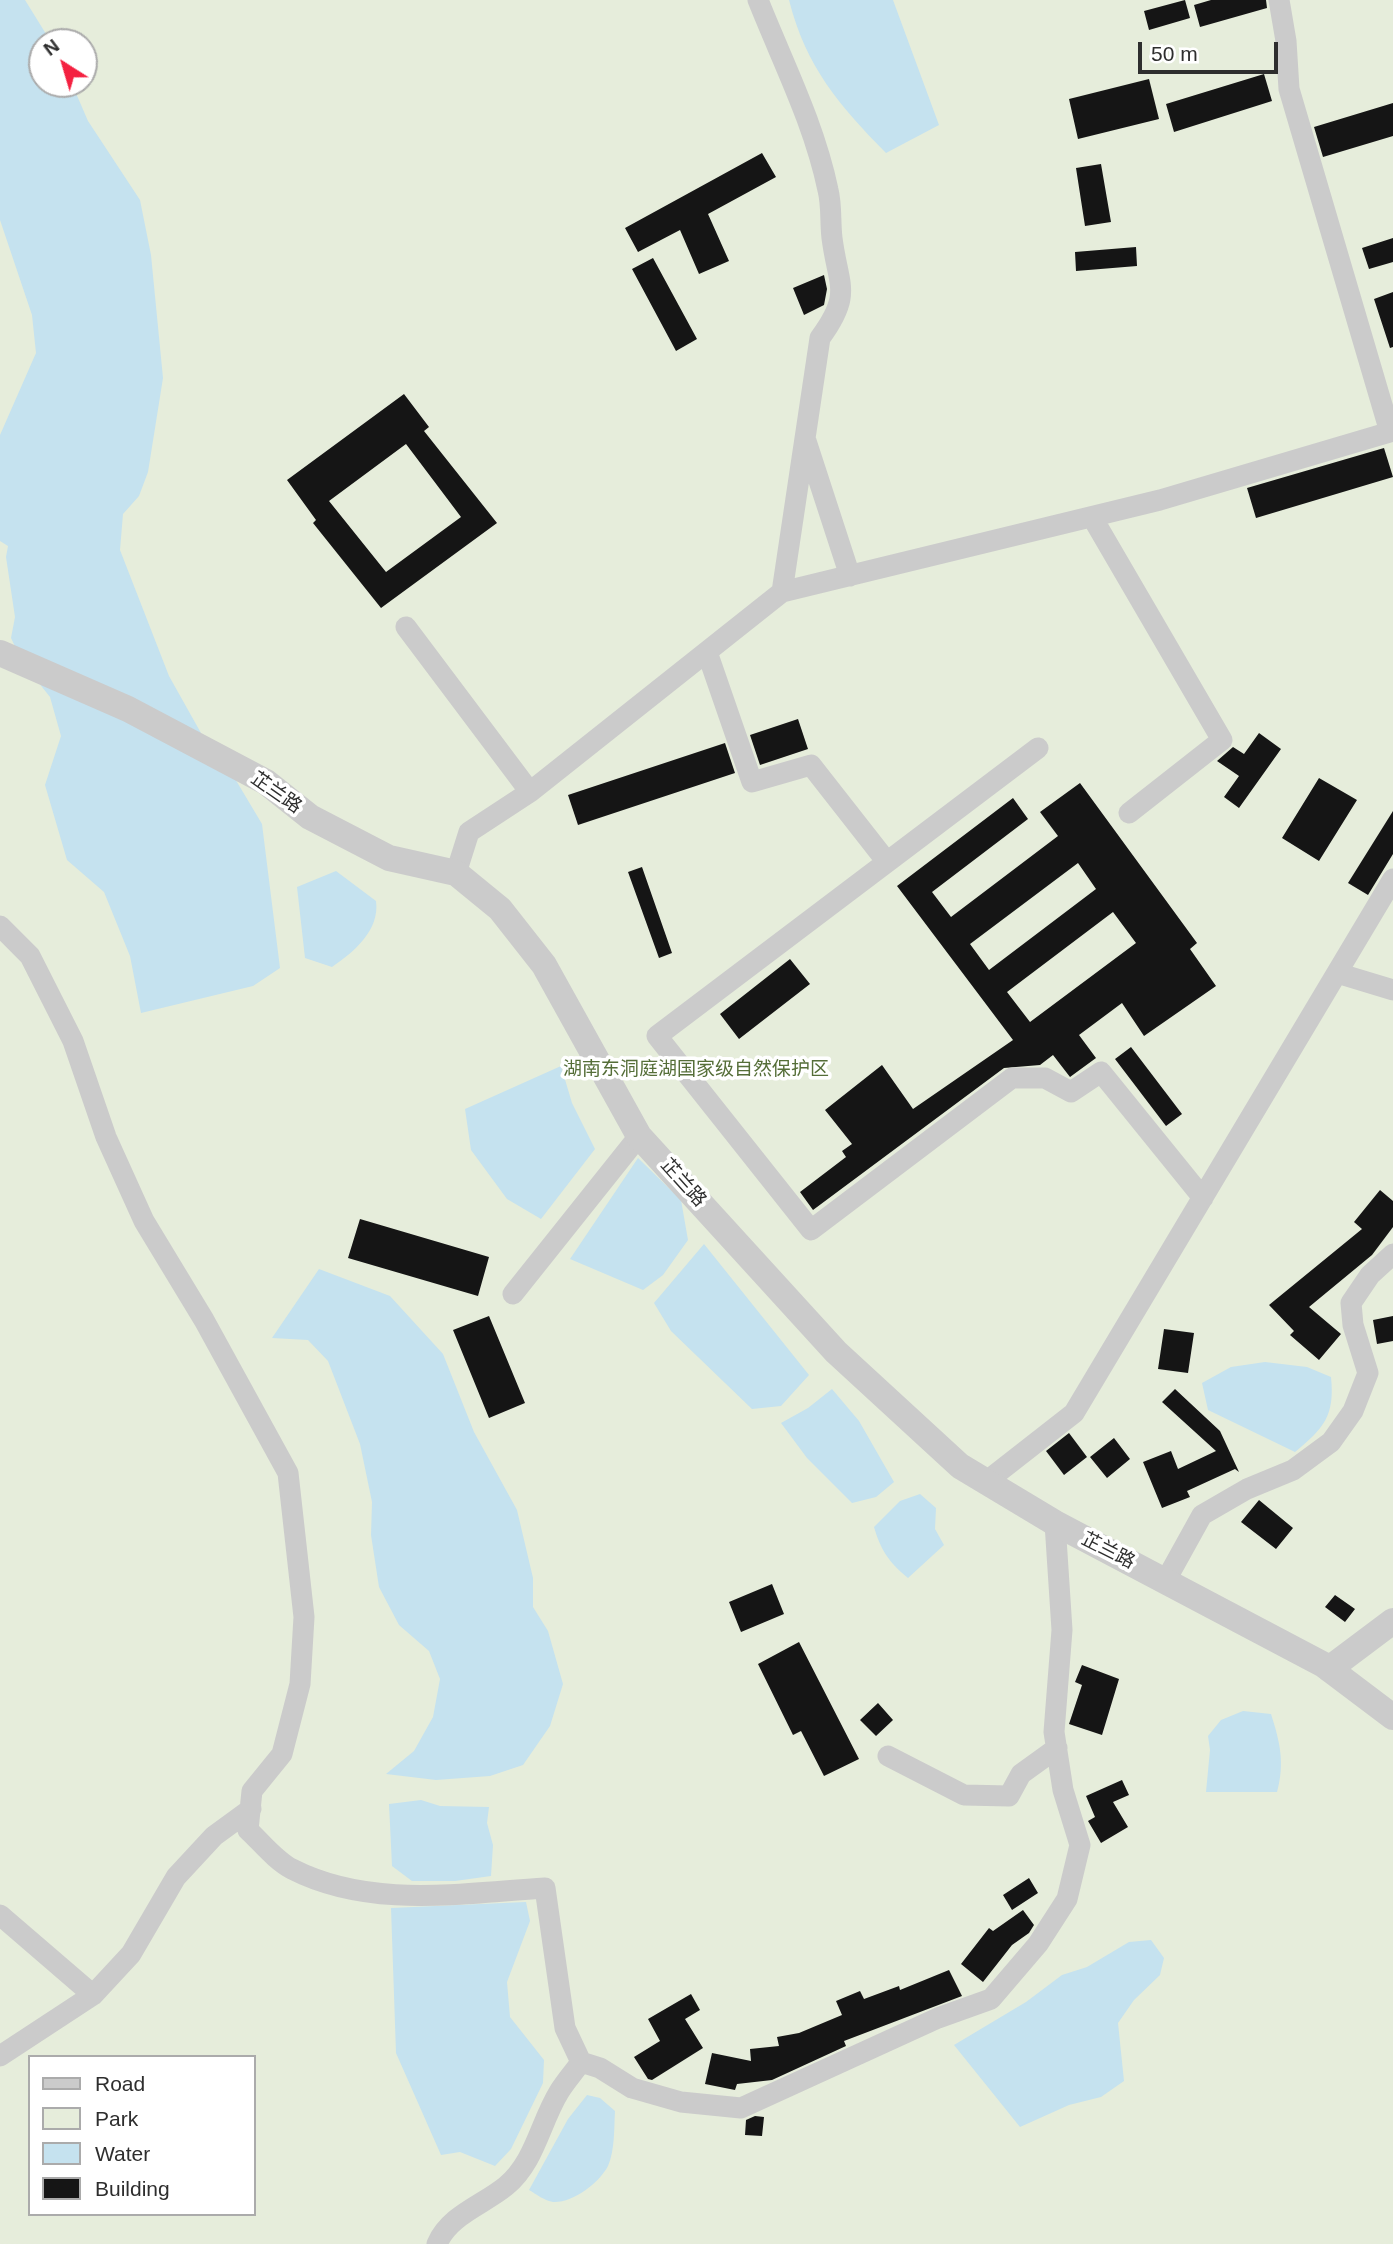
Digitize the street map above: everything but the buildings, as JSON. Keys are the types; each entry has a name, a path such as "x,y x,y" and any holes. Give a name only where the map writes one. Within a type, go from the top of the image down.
{"street":[{"path":"758,0 806,112 829,192 832,240 843,286 835,318 820,338 782,592"},
{"path":"456,873 469,832 530,792 782,592 1160,500 1391,428 1289,89 1286,41 1279,0"},
{"path":"805,438 850,576"},
{"path":"1092,517 1222,740 1129,813"},
{"path":"406,627 530,792"},
{"path":"707,652 752,782 811,765 887,862"},
{"name":"芷兰路","path":"0,653 128,709 254,776 310,817 389,858 456,873 500,909 544,965 639,1136 836,1352 960,1466 1055,1523 1329,1669 1393,1717"},
{"path":"1038,748 657,1037 811,1230 1012,1078 1045,1079 1071,1092 1101,1072 1203,1198"},
{"path":"987,1481 1074,1413 1393,879"},
{"path":"0,926 30,956 74,1041 106,1138 144,1221 211,1331 288,1473 304,1617 300,1684 282,1754 253,1791 248,1830 290,1868 362,1894 435,1895 545,1888 565,2028 581,2062 600,2068 632,2088 681,2102 741,2108 938,2018 991,1999 1038,1944 1067,1899 1080,1845 1063,1790 1054,1732 1062,1630 1055,1523"},
{"path":"1337,973 1393,990"},
{"path":"513,1294 639,1136"},
{"path":"1166,1580 1202,1516 1247,1489 1293,1470 1331,1442 1353,1411 1367,1373 1353,1325 1351,1303 1370,1275 1393,1254"},
{"path":"1329,1669 1393,1622"},
{"path":"888,1756 964,1796 1009,1796 1021,1774 1056,1748"},
{"path":"0,2056 93,1995 131,1954 176,1877 214,1836 251,1809"},
{"path":"0,1915 93,1995"},
{"path":"437,2244 441,2233 464,2213 507,2186 528,2161 558,2093 581,2062"}],"green space":[{"name":"湖南东洞庭湖国家级自然保护区","path":"0,0 1393,0 1393,2244 0,2244"}],"water":[{"path":"0,0 25,0 42,28 28,28 28,98 78,98 88,121 140,200 151,255 163,378 148,472 139,496 123,514 120,550 169,676 206,742 234,777 262,824 280,968 253,986 141,1013 130,956 104,892 67,860 45,785 61,736 50,697 23,663 11,638 15,617 6,557 8,546 0,541 0,435 36,353 32,315 0,220"},
{"path":"789,0 893,0 939,125 886,153 826,84 805,45"},
{"path":"336,871 376,901 376,912 370,931 364,939 332,967 305,958 297,887"},
{"path":"561,1066 572,1103 595,1149 541,1219 507,1199 471,1150 465,1109"},
{"path":"638,1158 681,1200 688,1240 663,1275 643,1290 570,1259"},
{"path":"704,1244 809,1375 781,1406 752,1409 671,1331 654,1303"},
{"path":"319,1269 390,1296 443,1354 474,1432 517,1510 533,1578 533,1607 548,1631 563,1684 550,1726 523,1765 490,1776 436,1780 386,1774 414,1751 433,1717 440,1679 429,1651 399,1625 379,1587 371,1535 372,1502 360,1444 328,1361 308,1340 272,1338"},
{"path":"1265,1362 1307,1367 1331,1377 1329,1412 1320,1428 1295,1452 1208,1410 1202,1383 1231,1367"},
{"path":"832,1389 859,1421 894,1482 876,1497 852,1503 807,1458 781,1423 808,1408"},
{"path":"920,1494 936,1508 935,1529 944,1545 908,1578 886,1556 874,1527 900,1501"},
{"path":"1243,1711 1271,1714 1280,1753 1281,1772 1277,1792 1206,1792 1210,1750 1208,1736 1221,1720"},
{"path":"421,1800 440,1806 489,1807 487,1823 493,1845 491,1876 455,1881 412,1881 392,1866 389,1804"},
{"path":"526,1902 530,1921 507,1982 510,2017 544,2060 543,2083 511,2149 495,2166 460,2152 441,2155 396,2053 391,1908"},
{"path":"1151,1940 1164,1958 1160,1975 1134,2000 1118,2023 1124,2081 1101,2097 1069,2105 1020,2127 954,2045 1026,2002 1062,1975 1087,1967 1129,1942"},
{"path":"587,2095 600,2098 615,2111 613,2146 608,2166 592,2185 577,2196 561,2201 547,2200 529,2190 568,2119"}]}
